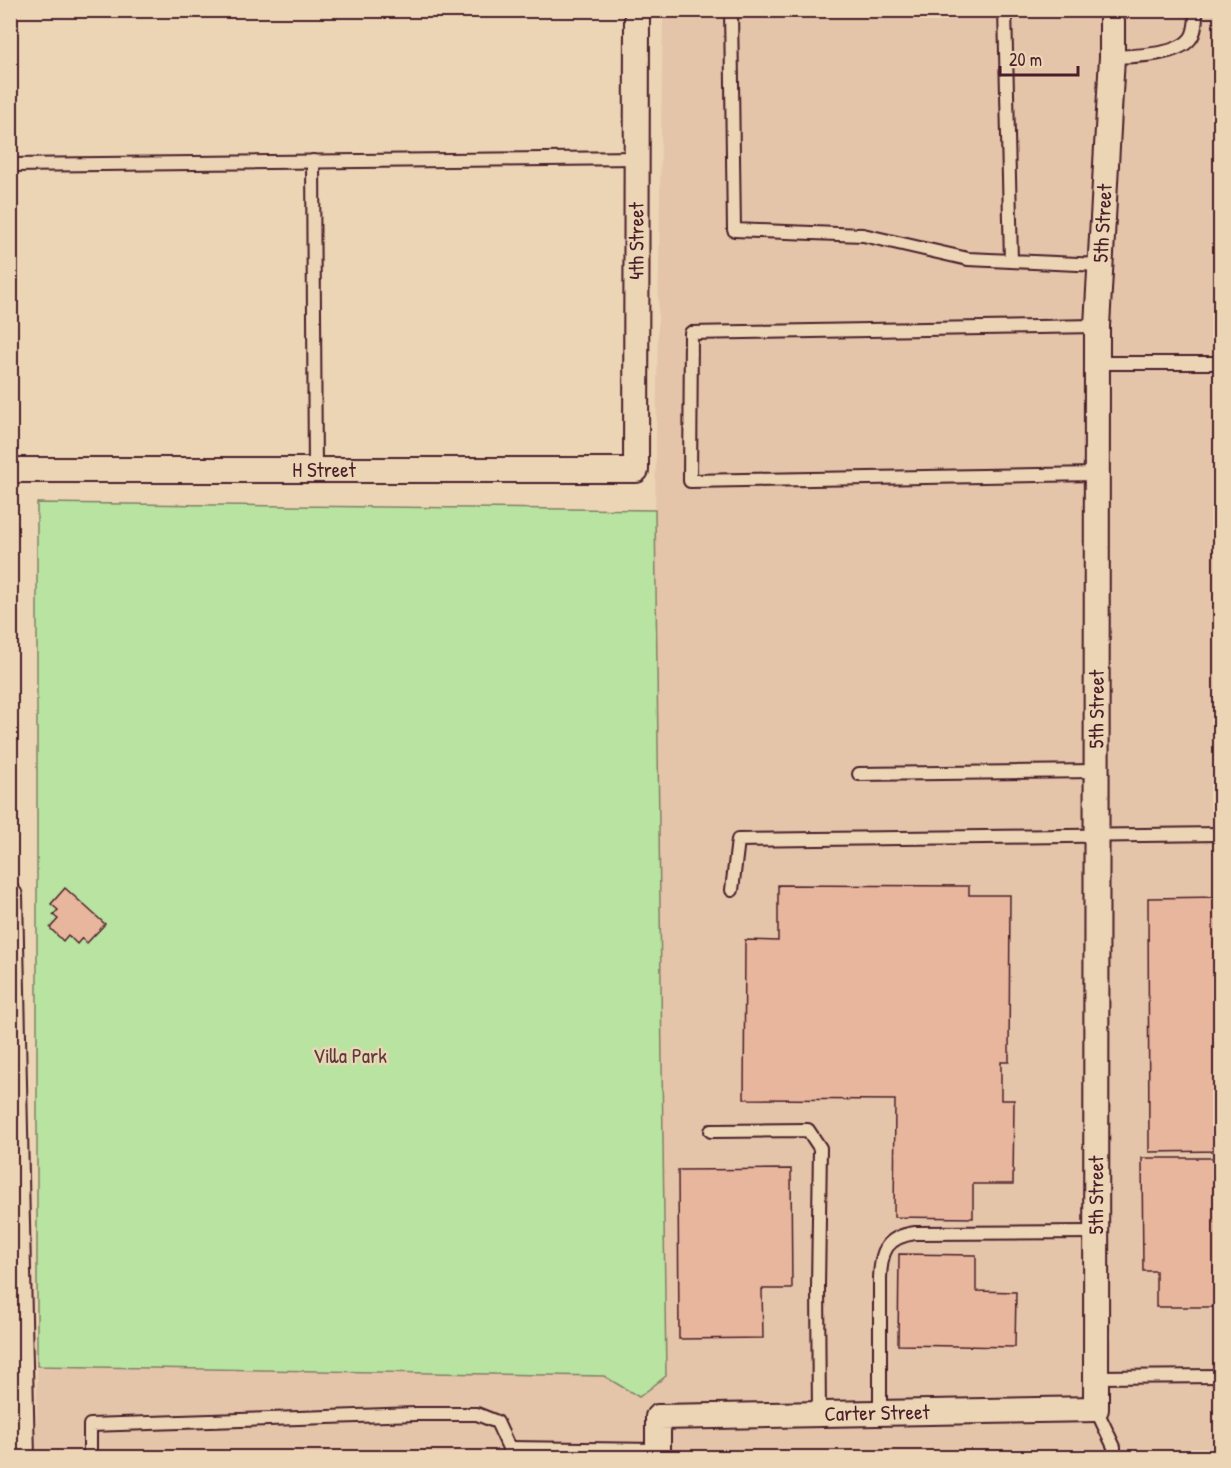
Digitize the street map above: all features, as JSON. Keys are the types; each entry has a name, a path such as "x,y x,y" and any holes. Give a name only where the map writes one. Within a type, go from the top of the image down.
{"street":[{"name":"4th Street","path":"636,470 638,10"},
{"name":"5th Street","path":"1096,1408 1097,326 1112,57 1112,10"},
{"name":"H Street","path":"10,470 636,470"},
{"path":"10,896 22,1458"},
{"name":"Carter Street","path":"658,1454 658,1417 1096,1408"}],"lane":[{"path":"731,10 734,230 863,234 968,259 1100,265"},
{"path":"1005,10 1011,261"},
{"path":"1112,57 1140,55 1180,47 1191,38 1196,21 1196,10"},
{"path":"10,165 637,158"},
{"path":"313,161 315,470"},
{"path":"1097,326 691,333 690,481 1097,474"},
{"path":"1097,363 1221,363"},
{"path":"859,774 1096,771"},
{"path":"732,890 738,840 1221,834"},
{"path":"711,1131 808,1130 820,1148 819,1414"},
{"path":"880,1413 880,1270 884,1251 890,1242 901,1235 915,1233 1096,1232"},
{"path":"1096,1377 1221,1376"},
{"path":"1096,1408 1114,1447 1114,1458"},
{"path":"90,1458 90,1425 416,1414 477,1414 497,1422 509,1453 658,1454"}],"shaded area":[{"path":"663,11 1220,11 1220,1457 36,1458 37,1366 604,1376 639,1397 666,1376 655,510"}],"green space":[{"name":"Villa Park","path":"37,503 655,510 666,1376 639,1397 604,1376 37,1366"}],"building":[{"path":"778,885 969,886 969,895 1010,895 1009,1062 1001,1062 1001,1100 1014,1100 1013,1184 973,1184 973,1218 894,1217 895,1100 744,1099 745,940 778,941"},
{"path":"65,888 105,924 87,943 82,938 77,944 68,935 63,941 50,928 58,919 53,915 58,910 51,904"},
{"path":"1220,897 1220,1151 1149,1152 1148,898"},
{"path":"1142,1158 1220,1158 1220,1307 1156,1307 1156,1271 1143,1271"},
{"path":"791,1169 792,1289 762,1289 763,1338 679,1339 678,1170"},
{"path":"899,1254 976,1255 976,1291 1016,1292 1015,1347 898,1345"}]}
